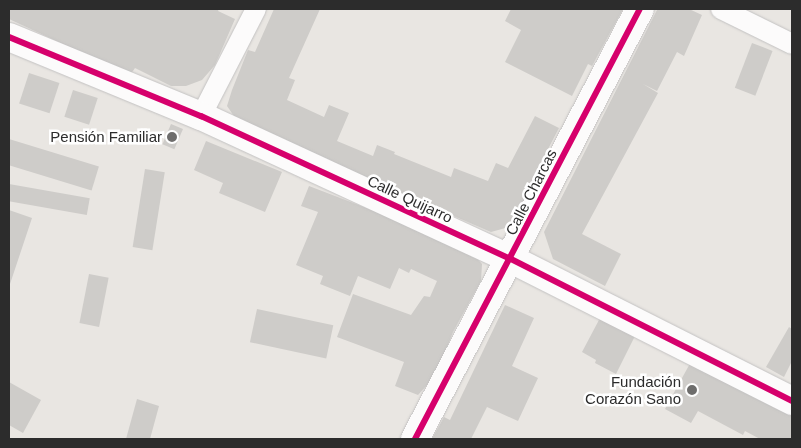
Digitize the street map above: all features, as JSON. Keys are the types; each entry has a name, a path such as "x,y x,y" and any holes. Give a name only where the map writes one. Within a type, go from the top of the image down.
{"street":[{"path":"201,116 256,9"},
{"name":"Calle Charcas","path":"415,439 511,259 640,9"},
{"path":"721,9 792,44"},
{"name":"Calle Quijarro","path":"9,37 201,116 511,259 792,401"}],"building":[{"path":"9,9 219,9 218,11 235,19 215,65 202,80 186,86 171,86 135,68 130,75 9,19"},
{"path":"274,9 320,9 289,78 295,80 287,100 324,117 329,105 349,113 337,141 373,156 377,145 395,152 394,154 451,177 454,168 488,181 496,163 508,168 535,116 559,128 532,180 535,182 513,226 491,232 328,162 330,160 236,119 227,106 232,90 248,50 255,52"},
{"path":"511,9 623,9 592,66 588,64 572,96 505,62 521,30 505,21"},
{"path":"689,9 702,15 684,56 677,52 657,91 643,84 658,93 582,234 621,254 605,286 553,259 544,232 657,10"},
{"path":"752,43 773,51 755,96 735,88"},
{"path":"29,73 59,83 50,113 19,103"},
{"path":"73,90 98,98 89,125 64,117"},
{"name":"Pensión Familiar","path":"171,124 183,129 174,149 162,144"},
{"path":"9,139 99,166 92,190 9,165"},
{"path":"206,141 282,172 265,212 219,193 223,183 194,170"},
{"path":"145,169 165,172 152,250 133,247"},
{"path":"9,184 90,198 87,215 9,201"},
{"path":"309,186 413,226 473,254 482,264 481,281 453,332 436,375 418,395 395,386 404,362 337,337 353,294 411,315 424,296 430,297 437,281 411,269 409,273 399,268 390,289 358,276 350,296 320,284 323,276 296,265 318,212 301,206"},
{"path":"9,210 32,218 9,287"},
{"path":"89,274 109,278 99,327 79,323"},
{"path":"505,305 534,318 512,366 538,378 518,421 487,407 471,439 432,439 444,417 450,420"},
{"path":"257,309 333,325 326,358 250,342"},
{"path":"600,318 635,336 616,374 595,363 596,360 582,352"},
{"path":"789,327 792,329 792,361 784,377 766,367"},
{"path":"693,358 792,411 792,439 760,439 745,431 743,435 698,411 691,423 665,409"},
{"path":"9,382 41,400 23,433 9,425"},
{"path":"137,399 159,406 150,439 126,439"}],"cycle path":[{"path":"415,439 640,9"},
{"path":"9,37 201,116 511,259 792,401"}],"place":[{"name":"Pensión Familiar","path":"172,137"},
{"name":"Fundación Corazón Sano","path":"692,390"}]}
